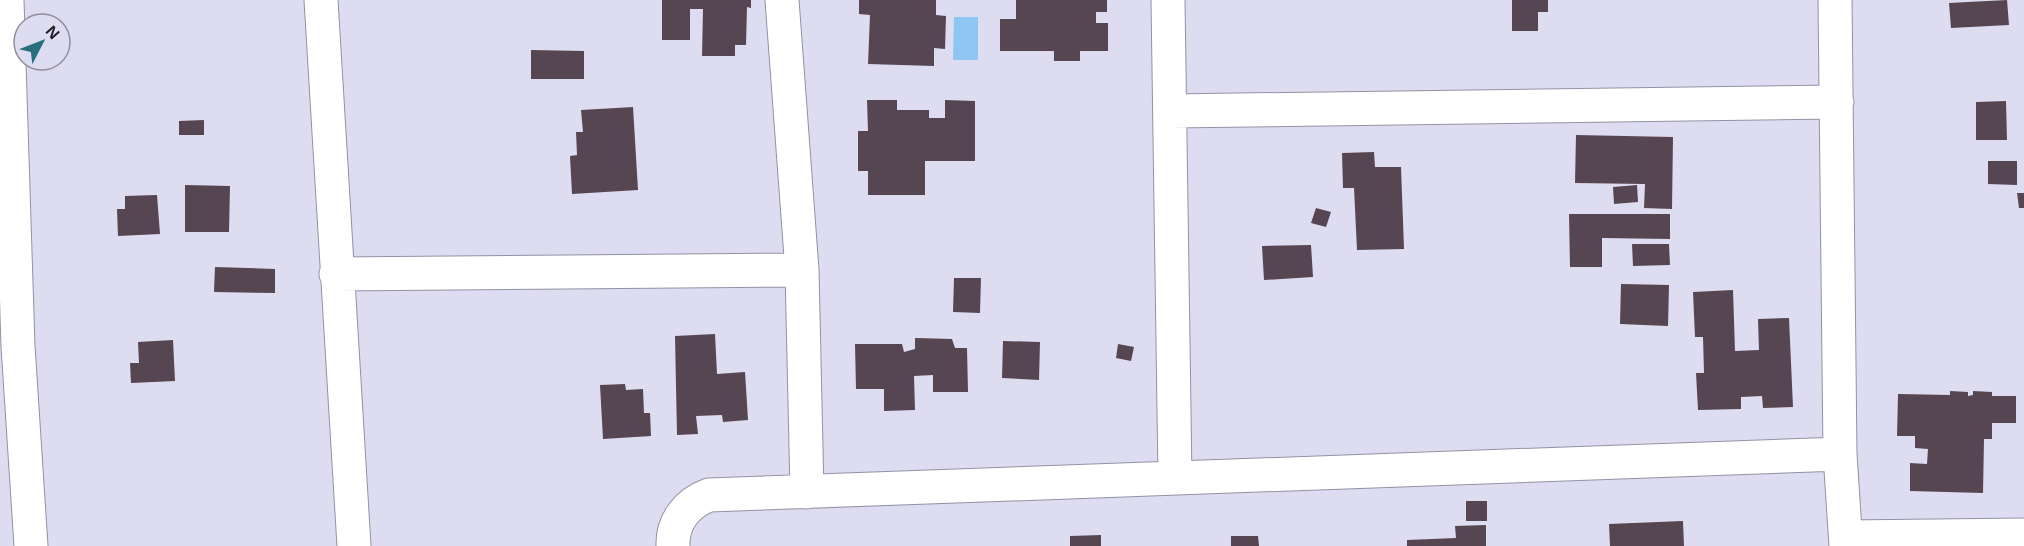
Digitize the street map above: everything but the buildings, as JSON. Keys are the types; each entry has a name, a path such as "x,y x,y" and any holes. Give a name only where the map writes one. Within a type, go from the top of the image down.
{"street":[{"path":"7,0 9,346 31,546"},
{"path":"321,0 354,546"},
{"path":"782,0 802,270 807,492"},
{"path":"1168,0 1175,478"},
{"path":"1835,0 1840,454 1846,541 2024,535"},
{"path":"1170,111 1837,102"},
{"path":"336,274 802,270"},
{"path":"673,546 672,533 678,519 697,499 709,495 1840,454"}],"water":[{"path":"954,17 978,17 978,60 953,60"}]}
